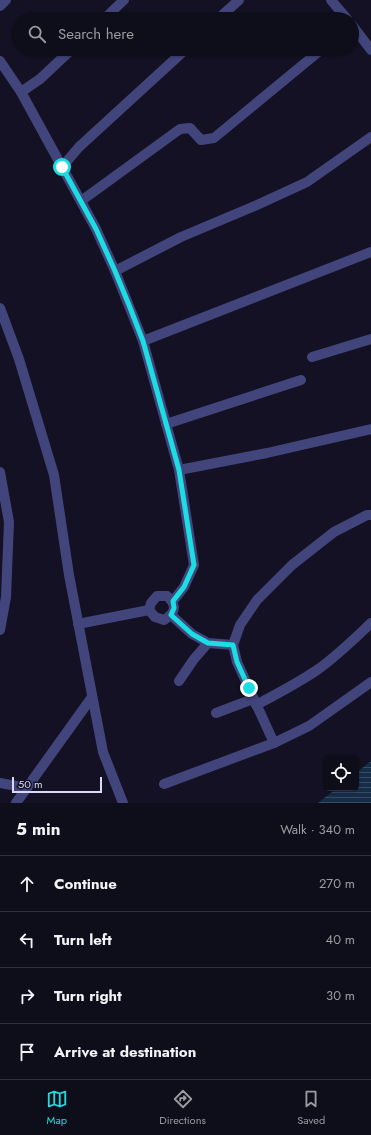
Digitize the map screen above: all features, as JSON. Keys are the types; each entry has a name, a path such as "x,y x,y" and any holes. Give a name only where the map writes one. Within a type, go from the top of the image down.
{"street":[{"path":"0,6 6,0"},
{"path":"111,12 124,0"},
{"path":"226,12 239,0"},
{"path":"331,0 341,12"},
{"path":"359,34 371,50"},
{"path":"21,92 40,79 65,56"},
{"path":"62,167 79,147 178,56"},
{"path":"81,201 180,129 190,128 201,140 214,138 314,56"},
{"path":"0,61 21,92 81,201 115,271 143,341 179,470 194,565 184,587 173,601"},
{"path":"115,271 181,237 307,182 371,137"},
{"path":"143,341 371,252"},
{"path":"0,308 19,359 54,475 69,575 103,752 123,803"},
{"path":"312,357 371,339"},
{"path":"166,424 301,380"},
{"path":"179,470 267,453 371,429"},
{"path":"0,472 9,522 6,596 0,630"},
{"path":"274,744 237,662 233,645 240,625 257,600 292,565 334,532 367,515 371,515"},
{"path":"157,596 167,596 173,601 174,608 171,615 164,620 154,617 149,610 151,603 157,596"},
{"path":"78,624 149,610"},
{"path":"171,615 192,634 208,643 233,645"},
{"path":"216,713 279,694 317,670 353,641 371,623"},
{"path":"179,681 194,659 208,643"},
{"path":"164,784 274,744 309,726 371,682"},
{"path":"16,803 92,697"},
{"path":"0,783 27,788"}],"water":[{"path":"371,761 371,803 318,803 333,791 359,791 359,771"}],"route":[{"path":"62,167 96,229 115,271 143,341 179,470 194,565 184,587 173,601 174,608 171,615 192,634 208,643 233,645 237,662 249,688"}]}
